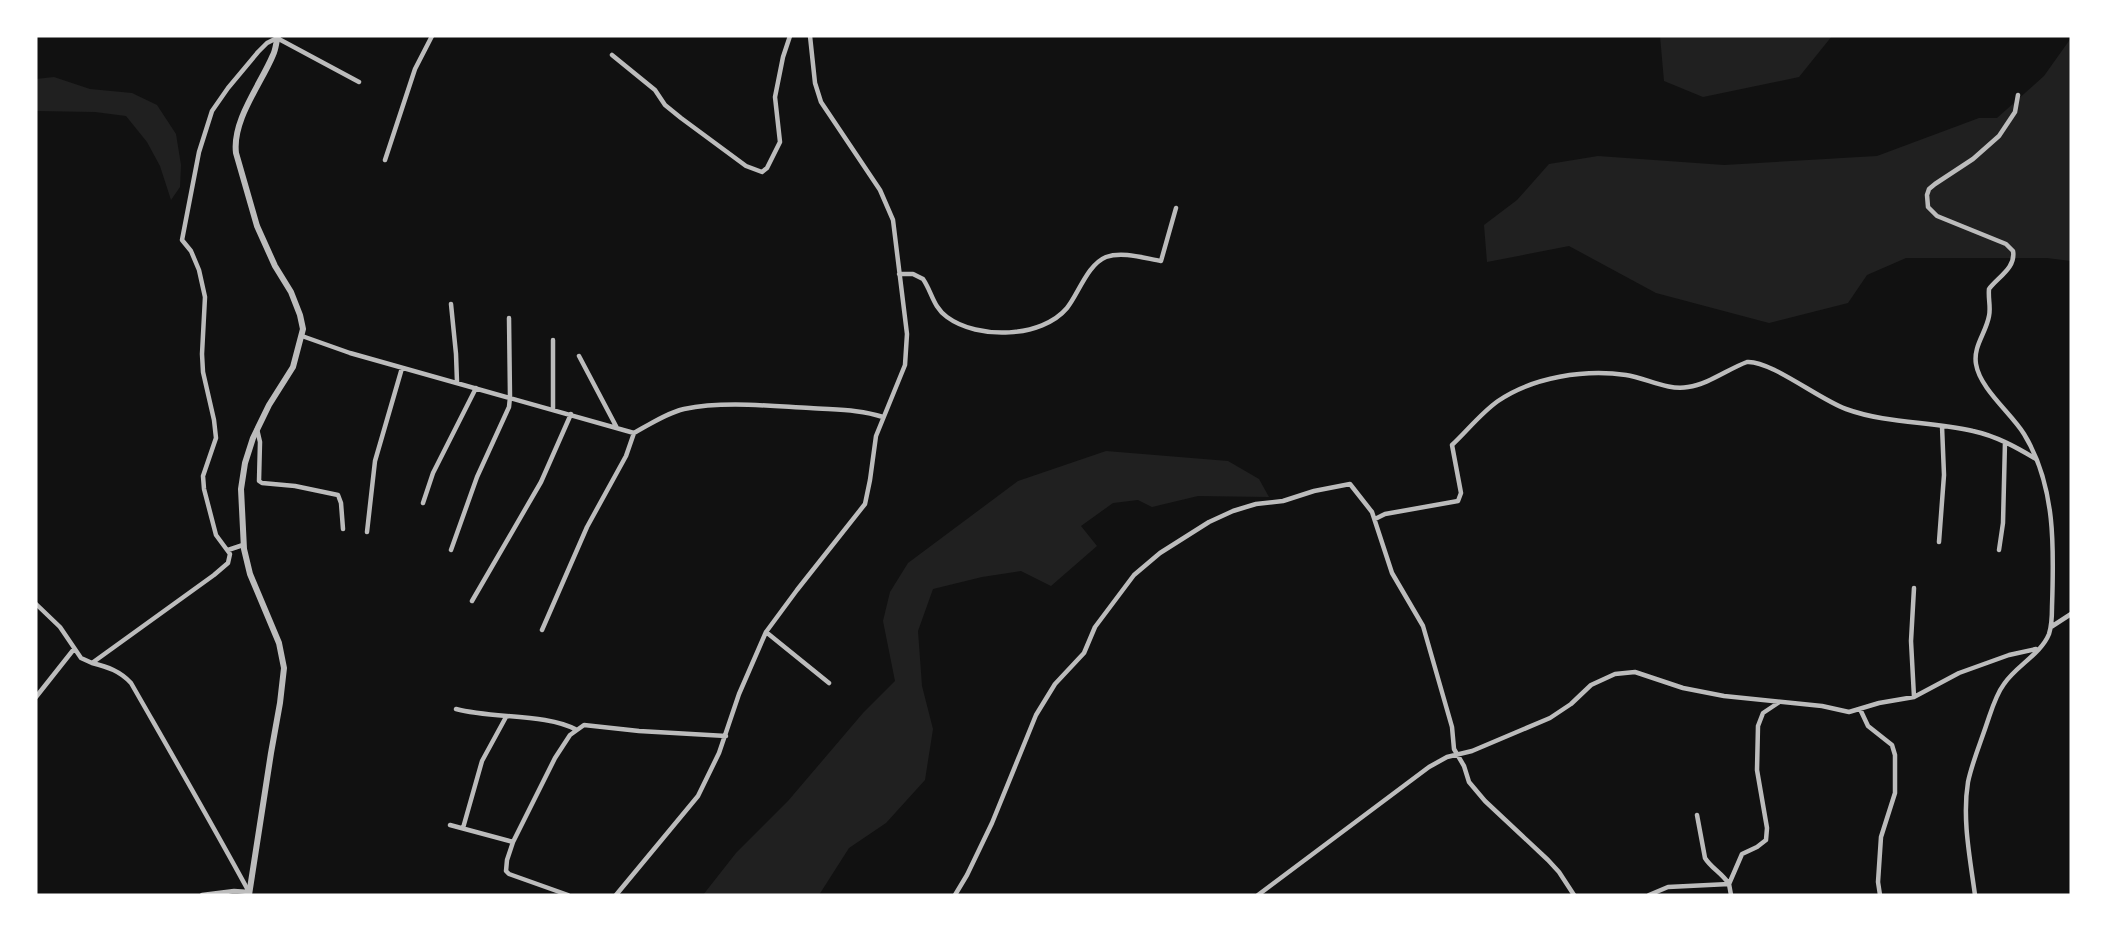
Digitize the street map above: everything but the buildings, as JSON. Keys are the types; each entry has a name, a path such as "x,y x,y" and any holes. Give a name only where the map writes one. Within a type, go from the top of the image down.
{"street":[{"path":"385,159 415,69 432,36"},
{"path":"612,55 655,90 665,105 681,118 746,166 762,172 767,168 780,142 775,97 790,36"},
{"path":"616,895 698,796 726,736 739,694 766,632 865,504 876,436 900,379 907,349 896,233 888,207 880,190 827,113 817,92 810,36"},
{"path":"278,37 359,82"},
{"path":"249,894 284,668 279,643 250,574 243,546 242,479 257,429 292,367 302,336 303,323 291,292 274,266 257,226 235,143 236,134 273,55 278,37"},
{"path":"92,663 228,563 230,555 216,535 204,489 203,476 216,438 203,372 205,297 199,270 191,251 182,240 200,152 213,111 228,88 258,52 278,37"},
{"path":"1975,895 1966,816 1966,798 1971,770 2003,685 2049,635 2052,530 2048,498 2037,460 2017,424 1983,380 1976,362 1977,346 1990,314 1989,289 2014,259 2013,251 2006,244 1937,216 1928,207 1926,201 1929,189 1973,159 1999,136 2015,112 2018,95"},
{"path":"899,274 913,274 923,279 935,305 948,318 961,324 985,331 1008,333 1037,328 1067,308 1096,264 1106,257 1132,256 1161,261 1176,208"},
{"path":"451,304 457,382"},
{"path":"451,550 477,477 509,407 509,318"},
{"path":"302,336 402,368 634,433 669,415 699,407 759,406 859,410 883,417"},
{"path":"553,340 553,409"},
{"path":"579,356 616,428"},
{"path":"1375,519 1394,512 1458,501 1461,493 1452,446 1491,407 1505,397 1533,385 1580,374 1616,374 1673,387 1689,387 1747,362 1755,362 1847,410 1878,417 1973,431 2005,442 2037,460"},
{"path":"367,532 375,461 402,368"},
{"path":"423,503 433,474 476,388"},
{"path":"471,602 541,482 570,414"},
{"path":"1939,542 1944,475 1942,426"},
{"path":"257,429 260,442 259,481 338,495 341,502 343,529"},
{"path":"542,630 587,527 626,456 634,433"},
{"path":"1999,550 2003,523 2005,442"},
{"path":"955,895 967,876 992,823 1028,731 1044,700 1084,653 1102,617 1121,591 1146,564 1209,522 1233,511 1350,484 1368,506 1375,519 1392,573 1425,630 1452,727 1456,755 1464,766 1469,782 1554,866 1574,895"},
{"path":"228,550 243,546"},
{"path":"1914,588 1911,641 1914,697"},
{"path":"36,604 60,627 81,658 114,669 123,674 131,683 200,801 249,894"},
{"path":"2051,627 2071,614"},
{"path":"766,632 829,683"},
{"path":"1258,895 1430,767 1447,757 1472,751 1550,718 1599,680 1622,673 1642,674 1683,688 1724,696 1822,706 1849,712 1879,703 1914,697 1959,673 2009,655 2039,648"},
{"path":"36,697 74,649"},
{"path":"1729,884 1742,855 1766,840 1767,828 1757,770 1758,726 1763,713 1780,702"},
{"path":"456,709 475,714 561,722 577,730"},
{"path":"1860,709 1868,726 1892,745 1895,755 1895,793 1881,837 1878,882 1880,895"},
{"path":"463,828 482,761 506,717"},
{"path":"568,895 506,871 513,842 564,742 588,724 639,731 726,736"},
{"path":"1697,814 1705,858 1724,876 1729,884 1731,895"},
{"path":"450,825 513,842"},
{"path":"1649,895 1668,886 1729,884"},
{"path":"202,895 234,891 249,894"}],"shaded area":[{"path":"1660,36 1832,36 1799,77 1703,97 1664,81"},
{"path":"2071,38 2071,261 2047,258 1906,258 1867,275 1848,303 1769,323 1656,293 1569,246 1487,262 1484,225 1517,200 1549,164 1598,156 1724,165 1877,156 1979,118 1997,118 2044,76"},
{"path":"54,77 90,89 132,93 157,105 176,134 181,165 180,187 171,200 160,166 147,142 126,116 95,112 36,111 36,79"},
{"path":"1106,451 1228,461 1259,479 1269,497 1198,496 1152,507 1138,500 1113,503 1081,526 1097,546 1051,586 1021,571 982,577 933,589 918,631 922,686 933,729 925,780 886,823 849,848 819,895 703,895 736,853 788,801 863,713 895,681 883,621 890,592 908,563 1018,481"}]}
